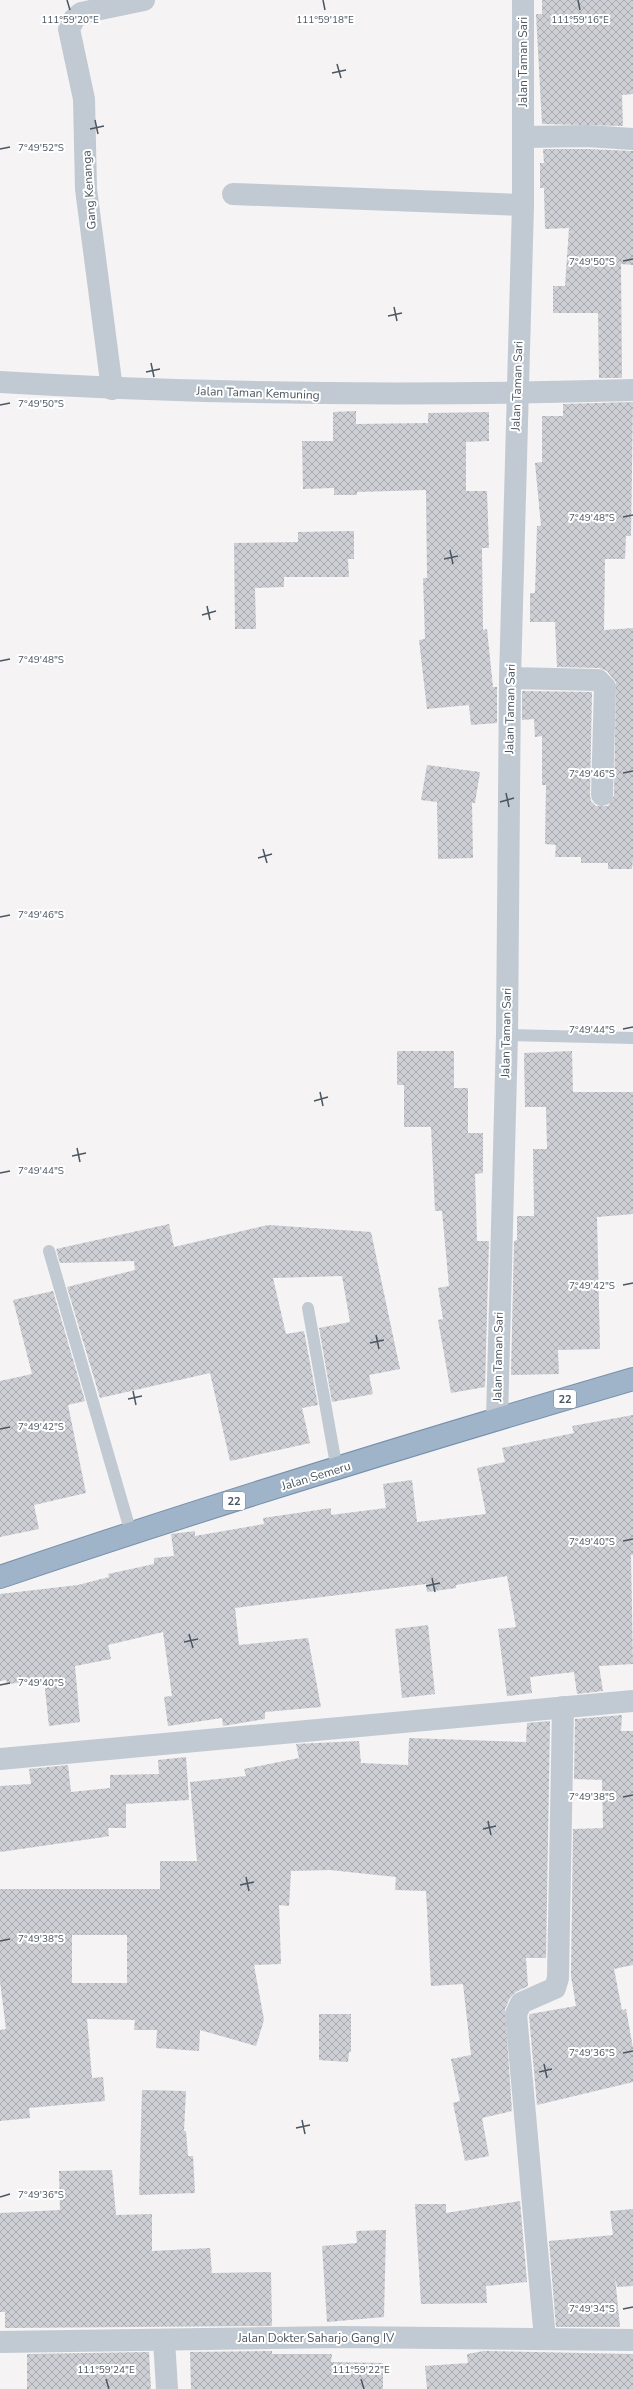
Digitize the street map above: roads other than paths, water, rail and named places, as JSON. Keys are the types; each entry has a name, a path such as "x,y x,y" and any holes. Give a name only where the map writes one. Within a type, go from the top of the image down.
{"highway":[{"name":"Jalan Semeru","path":"0,1578 131,1533 497,1419 633,1380"}],"street":[{"name":"Gang Kenanga","path":"112,388 86,190 84,99 69,29 74,19 81,13 144,0"},
{"name":"Jalan Taman Sari","path":"497,1419 507,1035 510,678 516,393 523,205 523,0"},
{"path":"523,137 587,136 633,139"},
{"path":"233,194 523,205"},
{"name":"Jalan Taman Kemuning","path":"0,382 112,388 321,395 633,390"},
{"path":"510,678 598,680 603,683 605,687 602,795"},
{"path":"0,1759 633,1701"},
{"path":"545,2339 516,2014 521,2003 555,1988 558,1978 563,1707"},
{"name":"Jalan Dokter Saharjo Gang IV","path":"0,2342 341,2337 633,2340"},
{"path":"164,2340 167,2389"}],"lane":[{"path":"507,1035 633,1038"},
{"path":"49,1251 131,1533"},
{"path":"308,1308 337,1470"}]}
